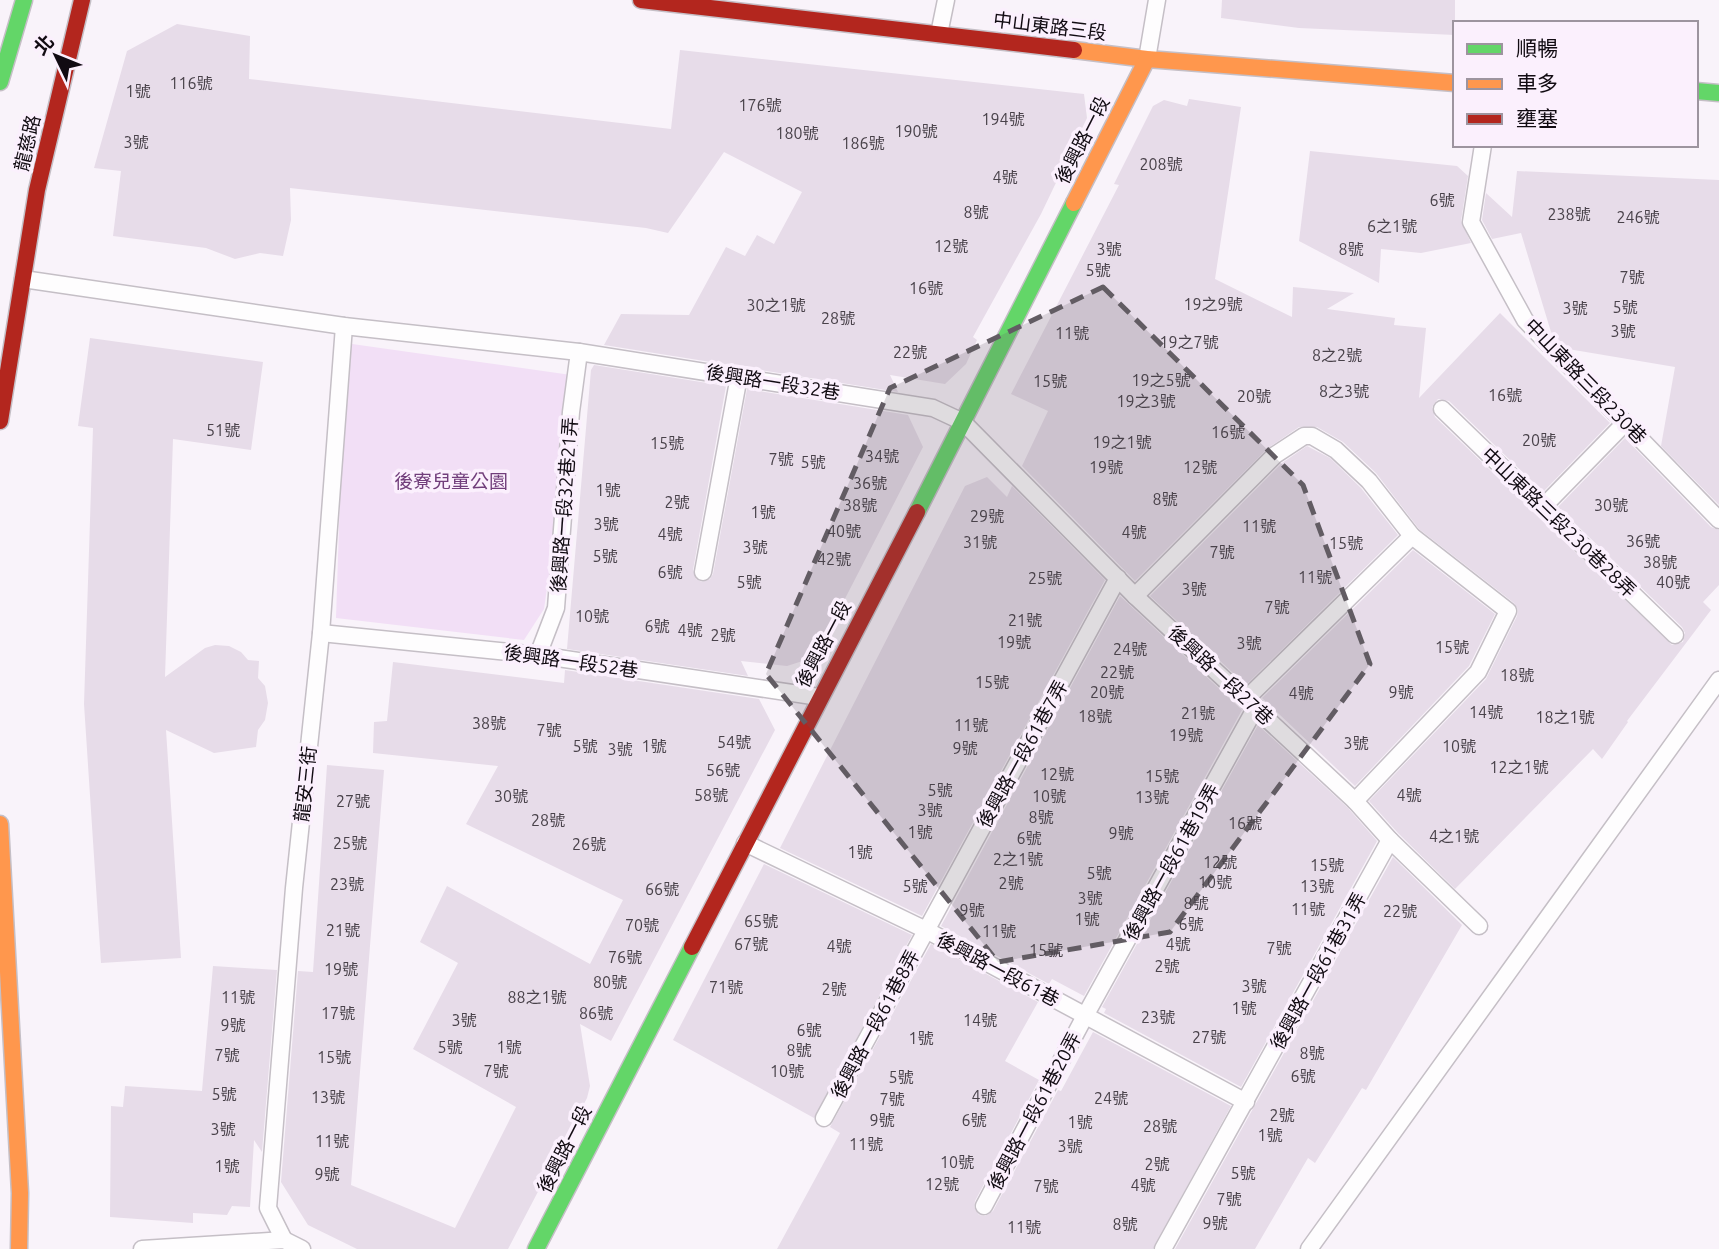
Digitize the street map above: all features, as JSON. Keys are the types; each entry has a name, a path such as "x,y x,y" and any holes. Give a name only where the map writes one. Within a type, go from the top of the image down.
{"street":[{"path":"0,82 24,0"},
{"name":"龍慈路","path":"0,421 37,190 82,0"},
{"name":"中山東路三段","path":"641,0 1147,59 1453,83"},
{"name":"後興路一段","path":"536,1249 963,422 1147,59"},
{"path":"1698,91 1719,93"},
{"path":"0,824 20,1193 19,1249"}],"lane":[{"path":"939,34 946,0"},
{"path":"1147,59 1157,0"},
{"name":"中山東路三段230巷","path":"1483,147 1471,222 1525,320 1719,520"},
{"name":"後興路一段32巷","path":"23,279 344,326 579,352 739,376 933,408 963,422"},
{"name":"龍安三街","path":"284,1240 268,1208 294,888 321,633 344,326"},
{"name":"後興路一段32巷21弄","path":"538,655 556,608 571,412 579,352"},
{"path":"703,572 739,376"},
{"name":"中山東路三段230巷28弄","path":"1443,409 1675,635"},
{"name":"後興路一段27巷","path":"963,422 1135,596 1252,703 1479,926"},
{"path":"1543,507 1625,423"},
{"path":"1135,596 1275,454 1304,436 1312,436 1336,450 1369,481 1412,536 1508,611 1478,671 1354,801"},
{"name":"後興路一段61巷19弄","path":"1085,1016 1252,703 1412,536"},
{"name":"後興路一段61巷7弄","path":"926,930 1118,578"},
{"name":"後興路一段52巷","path":"321,633 538,655 819,698"},
{"path":"1309,1249 1719,680"},
{"name":"後興路一段61巷31弄","path":"1163,1249 1247,1102 1390,840"},
{"name":"後興路一段61巷","path":"745,843 926,930 1247,1102"},
{"name":"後興路一段61巷8弄","path":"824,1118 926,930"},
{"name":"後興路一段61巷20弄","path":"984,1206 1085,1016"},
{"path":"142,1249 284,1240 302,1249"}],"highlighted area":[{"path":"1103,287 1303,485 1370,664 1170,932 998,962 766,674 890,388"}],"green space":[{"name":"後寮兒童公園","path":"345,343 578,376 544,609 524,640 336,618"}],"building":[{"path":"1222,0 1455,0 1453,35 1299,28 1221,18"},
{"path":"177,24 250,36 249,79 671,129 680,50 1084,94 1087,118 1041,214 973,337 977,340 966,364 945,384 890,375 898,392 604,345 621,314 689,315 726,247 745,256 757,235 774,244 802,192 724,152 668,233 646,228 290,188 291,220 283,256 260,253 235,259 206,248 113,236 121,171 94,168 127,51"},
{"path":"1189,99 1241,107 1215,279 1292,317 1293,287 1354,293 1327,309 1395,318 1394,325 1426,328 1419,398 1500,313 1610,423 1543,492 1449,401 1438,399 1432,407 1435,417 1672,645 1683,642 1685,633 1682,627 1558,507 1625,438 1711,527 1719,530 1719,585 1703,602 1711,610 1627,721 1602,759 1593,749 1455,889 1369,801 1486,679 1517,616 1518,610 1514,603 1419,529 1376,473 1343,442 1317,427 1299,427 1268,448 1135,581 1022,466 1048,411 1011,394 1119,185 1114,184 1153,106 1164,100 1187,106"},
{"path":"1310,151 1457,166 1468,176 1461,221 1471,243 1421,253 1381,249 1379,283 1299,241"},
{"path":"1517,171 1719,180 1719,505 1661,446 1675,367 1568,349 1551,332 1521,233 1492,239 1482,220 1486,193 1512,217"},
{"path":"90,338 263,362 251,450 173,439 165,677 205,648 215,645 229,646 241,652 248,660 259,661 258,678 265,686 268,703 265,720 258,730 256,747 214,753 166,730 181,958 101,963 84,704 93,428 78,426"},
{"path":"594,365 726,386 693,570 696,579 702,582 710,579 713,574 747,389 908,415 923,447 815,657 787,666 741,661 748,676 567,649 591,370"},
{"path":"1307,446 1330,458 1361,488 1398,535 1246,685 1150,596 1282,463"},
{"path":"987,477 1007,497 1012,486 1105,580 922,916 780,848 965,486"},
{"path":"1413,550 1495,614 1469,666 1355,786 1262,698"},
{"path":"1120,596 1242,710 1084,996 1052,979 1049,984 941,926"},
{"path":"393,662 564,683 565,670 759,699 775,730 611,1041 580,1024 590,1086 587,1098 508,1249 357,1249 308,1225 281,1182 298,971 313,972 327,765 384,770 351,1185 455,1228 516,1107 413,1049 458,963 420,942 447,886 590,964 623,900 466,824 498,766 373,753 374,722 387,721"},
{"path":"1258,725 1348,808 1377,841 1241,1087 1104,1013 1106,1009 1102,1007"},
{"path":"1393,857 1462,925 1366,1090 1362,1088 1315,1163 1308,1158 1255,1249 1175,1249"},
{"path":"764,864 912,935 814,1118 673,1040"},
{"path":"931,944 1038,1002 1005,1061 1039,1080 975,1201 974,1207 979,1215 985,1216 993,1211 1058,1090 1061,1091 1093,1032 1231,1106 1153,1249 777,1249 840,1133 830,1127"},
{"path":"213,966 277,970 262,1152 254,1140 250,1207 232,1206 227,1215 193,1213 193,1223 110,1217 111,1106 123,1107 125,1086 202,1091"}],"traffic: fast":[{"path":"0,82 24,0"},
{"path":"1698,91 1719,93"},
{"path":"917,512 1074,203"},
{"path":"536,1249 692,947"}],"traffic: slow":[{"path":"1074,50 1147,59 1453,83"},
{"path":"1074,203 1147,59"},
{"path":"0,824 20,1193 19,1249"}],"traffic: jam":[{"path":"0,421 37,190 82,0"},
{"path":"641,0 1074,50"},
{"path":"692,947 917,512"}]}
